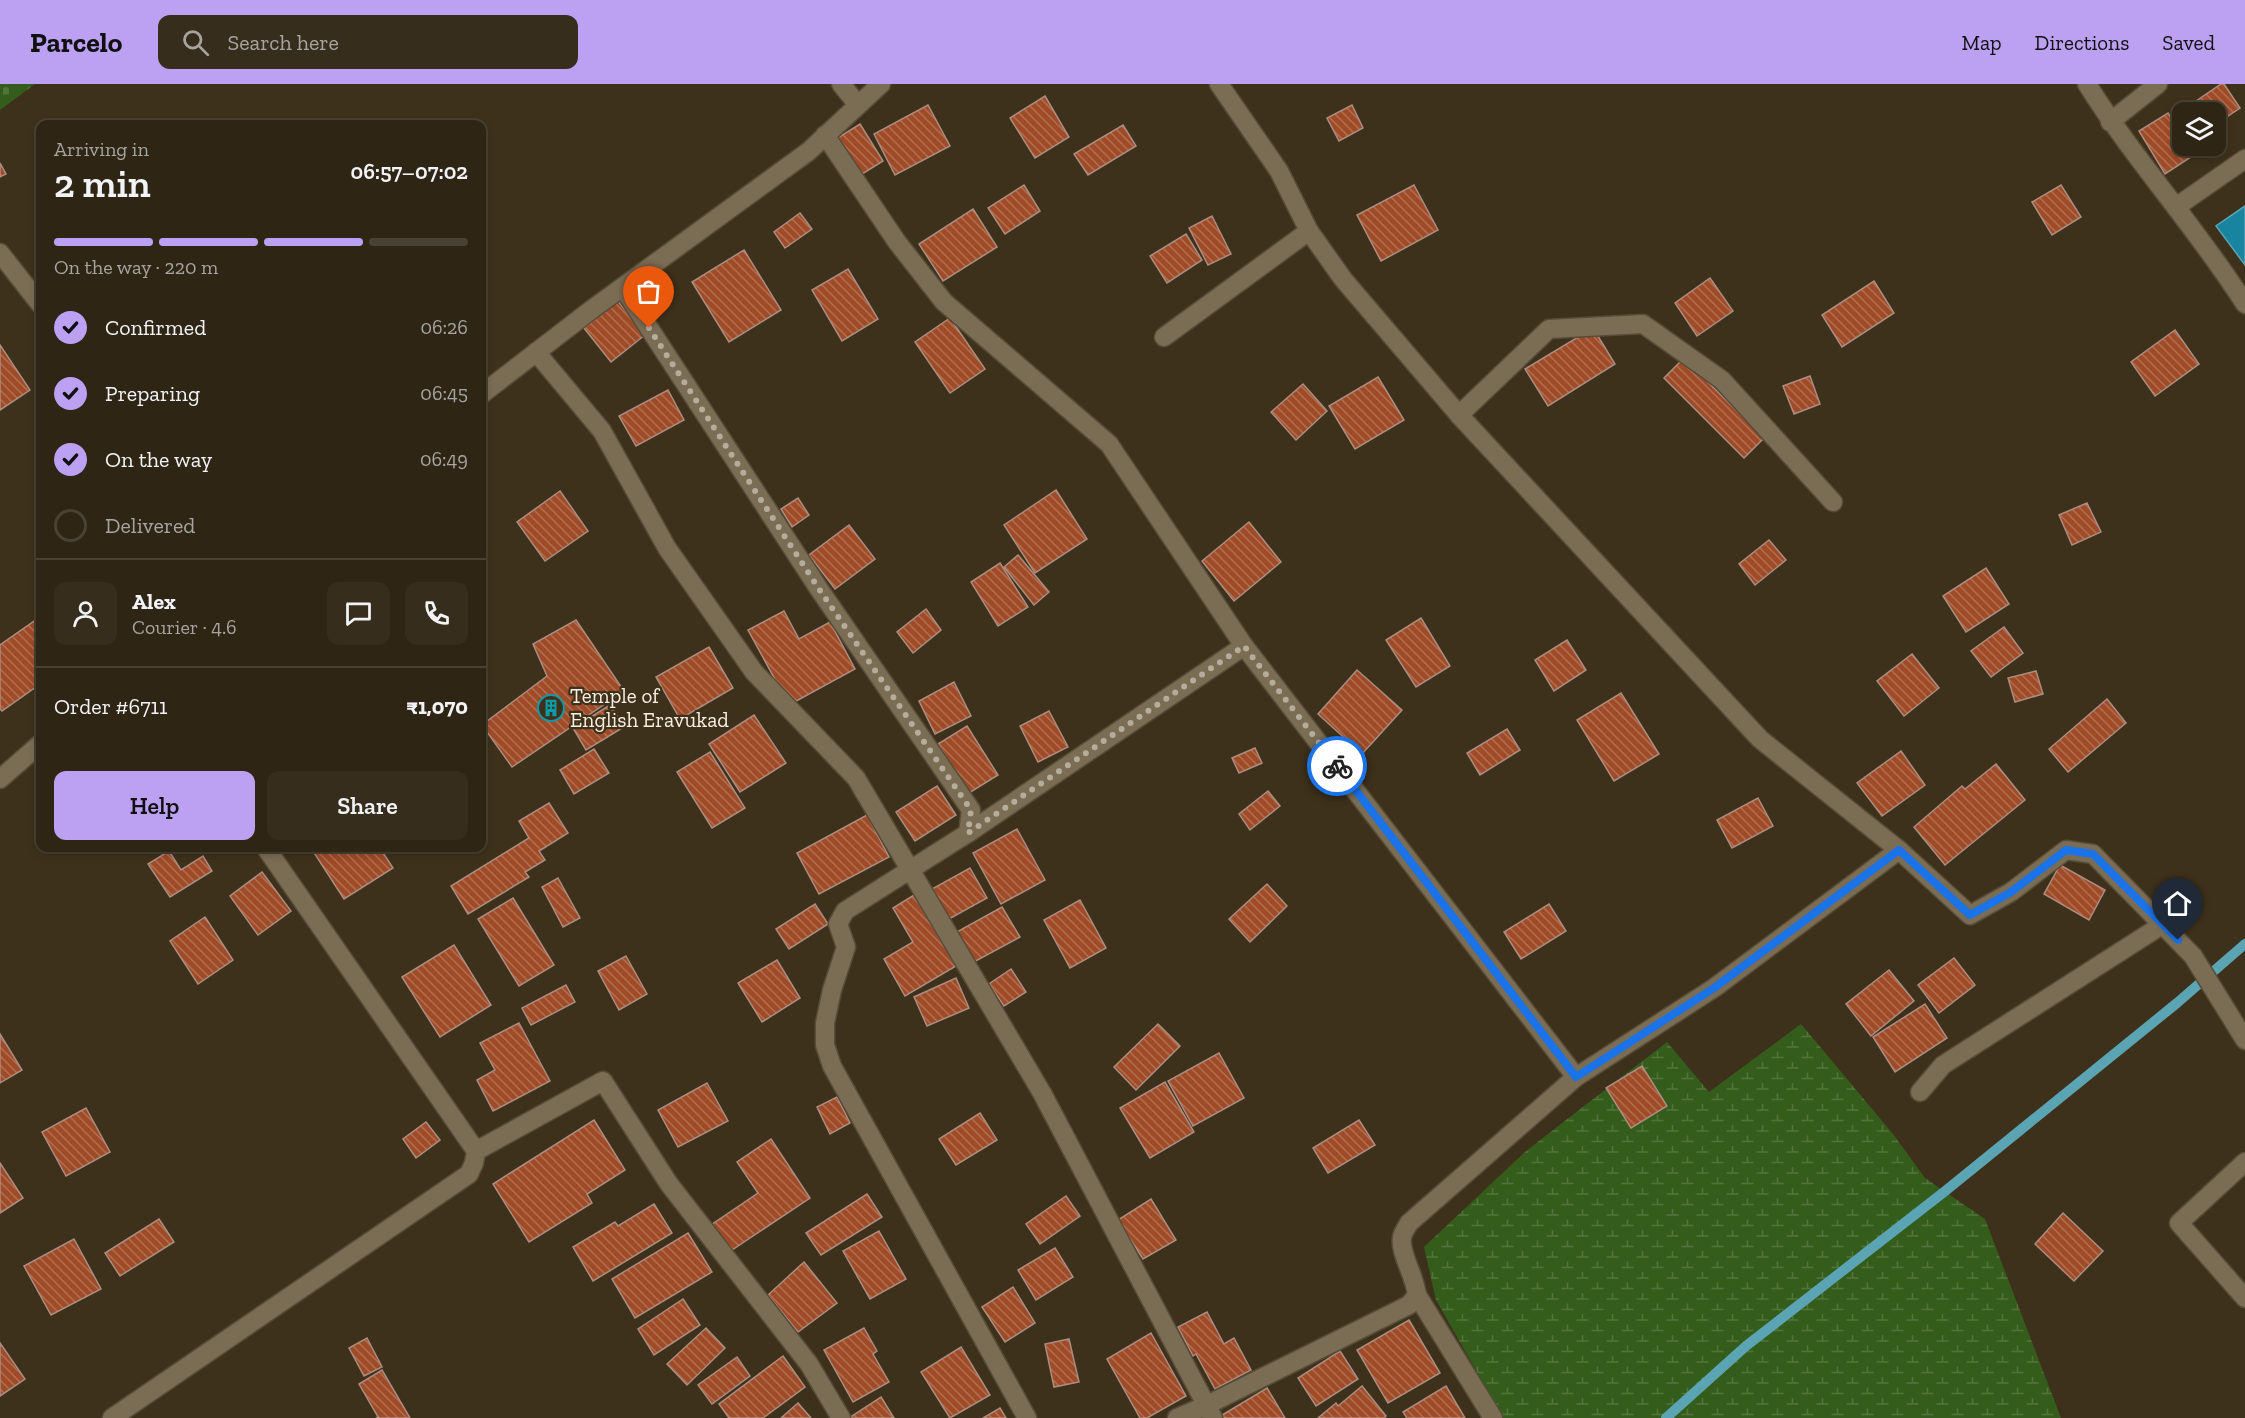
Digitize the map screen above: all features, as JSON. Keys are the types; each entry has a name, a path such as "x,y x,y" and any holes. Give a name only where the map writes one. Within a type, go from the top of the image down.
{"street":[{"path":"841,84 858,105"},
{"path":"486,391 809,151 882,84"},
{"path":"1219,84 1279,171 1309,231 1343,279 1459,415 1760,739 1899,850 1970,915 2011,892 2066,850 2093,854 2193,956 2245,1040"},
{"path":"2087,84 2110,122 2222,268 2245,304"},
{"path":"2110,122 2158,84"},
{"path":"825,135 897,242 944,302 1109,444 1244,646 1576,1077"},
{"path":"2176,207 2245,159"},
{"path":"1164,337 1309,231"},
{"path":"0,253 36,298"},
{"path":"623,288 819,589 971,810 968,833"},
{"path":"1459,415 1549,329 1643,324 1722,380 1833,502"},
{"path":"536,352 602,431 667,548 754,672 856,778 1042,1093 1209,1412"},
{"path":"1027,1418 832,1066 825,1045 825,1023 832,990 846,947 838,924 845,911 968,833 1244,646"},
{"path":"0,778 36,747"},
{"path":"1493,1418 1418,1295 1416,1281 1403,1252 1402,1237 1409,1223 1576,1077 1714,988 1899,850"},
{"path":"112,1418 469,1174 474,1163 476,1151 269,852"},
{"path":"1920,1092 1944,1065 2162,925"},
{"path":"476,1151 603,1082 669,1184 809,1364 841,1418"},
{"path":"2245,1162 2179,1223 2245,1298"},
{"path":"1177,1418 1209,1412 1401,1310 1418,1295"}],"green space":[{"path":"0,84 35,84 0,110"},
{"path":"1801,1024 1893,1134 1925,1178 1985,1219 2061,1418 1503,1418 1436,1300 1424,1247 1526,1151 1667,1042 1709,1092"}],"water":[{"path":"2245,206 2245,265 2216,226"}],"building":[{"path":"2224,84 2240,108 2226,117 2226,102 2195,102"},
{"path":"1045,96 1069,137 1035,158 1010,118"},
{"path":"928,105 950,146 895,175 874,134"},
{"path":"1352,105 1363,128 1339,141 1327,118"},
{"path":"2168,113 2172,120 2172,156 2192,156 2165,174 2139,131"},
{"path":"860,124 883,161 859,176 836,139"},
{"path":"1123,125 1136,146 1088,175 1074,154"},
{"path":"0,163 6,174 0,177"},
{"path":"1024,185 1040,211 1005,234 988,208"},
{"path":"1414,185 1438,230 1381,261 1357,215"},
{"path":"2061,185 2081,217 2052,235 2032,202"},
{"path":"973,209 997,247 943,281 919,244"},
{"path":"800,213 812,229 785,248 774,232"},
{"path":"1212,216 1231,254 1208,265 1189,228"},
{"path":"1186,234 1202,260 1167,283 1150,256"},
{"path":"744,250 781,310 729,342 692,282"},
{"path":"848,269 878,319 842,341 812,290"},
{"path":"1710,278 1733,311 1697,336 1675,303"},
{"path":"1874,281 1894,313 1842,347 1822,315"},
{"path":"618,301 645,335 611,362 584,328"},
{"path":"950,318 985,369 950,393 915,342"},
{"path":"1593,328 1615,364 1548,406 1525,369"},
{"path":"2175,330 2199,364 2155,396 2131,362"},
{"path":"0,345 30,390 0,410"},
{"path":"1684,358 1764,438 1744,458 1664,378"},
{"path":"1810,376 1820,404 1794,414 1783,386"},
{"path":"1378,377 1404,420 1355,449 1329,406"},
{"path":"1303,384 1327,411 1296,440 1271,412"},
{"path":"668,390 684,420 636,446 619,416"},
{"path":"1056,490 1087,539 1035,573 1004,525"},
{"path":"560,491 588,531 545,561 517,522"},
{"path":"798,498 809,515 792,527 781,509"},
{"path":"2087,503 2101,532 2072,545 2059,515"},
{"path":"1249,522 1281,562 1234,601 1202,561"},
{"path":"849,525 875,559 835,589 809,555"},
{"path":"1769,540 1786,560 1755,585 1739,564"},
{"path":"1018,555 1049,592 1034,605 1004,567"},
{"path":"1000,563 1028,607 998,626 971,582"},
{"path":"1986,568 2009,604 1966,632 1943,596"},
{"path":"926,609 941,630 913,653 897,632"},
{"path":"784,611 799,639 830,622 855,669 789,705 748,630"},
{"path":"1421,618 1450,666 1416,687 1386,640"},
{"path":"36,620 36,687 2,711 0,709 0,645"},
{"name":"Temple of English Eravukad","path":"576,620 624,691 512,767 486,731 486,722 547,676 533,644"},
{"path":"2004,627 2023,653 1991,677 1971,651"},
{"path":"1567,640 1586,670 1554,691 1535,660"},
{"path":"709,647 733,688 680,719 656,677"},
{"path":"1912,654 1939,688 1904,716 1877,681"},
{"path":"1357,670 1402,710 1362,754 1318,714"},
{"path":"2036,671 2043,694 2015,702 2008,678"},
{"path":"954,682 971,716 935,734 919,701"},
{"path":"1621,693 1659,754 1614,781 1577,720"},
{"path":"2107,699 2126,723 2068,772 2049,749"},
{"path":"610,705 624,727 586,750 573,728"},
{"path":"1049,711 1068,747 1038,762 1020,726"},
{"path":"754,715 786,763 740,792 709,744"},
{"path":"967,726 998,775 969,793 938,744"},
{"path":"1507,729 1520,750 1480,775 1467,753"},
{"path":"1255,748 1262,763 1239,773 1232,758"},
{"path":"594,749 609,773 574,794 560,770"},
{"path":"1901,751 1925,785 1882,816 1857,783"},
{"path":"710,752 745,808 712,828 677,772"},
{"path":"1996,764 2025,800 1945,865 1914,827 1962,786 1965,789"},
{"path":"937,786 956,815 915,841 896,812"},
{"path":"1268,791 1280,806 1250,830 1239,814"},
{"path":"1758,798 1773,826 1732,848 1717,820"},
{"path":"549,803 568,833 539,851 545,860 525,872 529,877 468,914 451,886 529,838 519,821"},
{"path":"867,815 889,857 819,894 797,853"},
{"path":"1017,829 1045,880 1001,904 973,853"},
{"path":"170,852 181,870 203,856 212,871 170,897 148,864"},
{"path":"314,852 383,852 393,868 344,899"},
{"path":"2060,865 2105,890 2089,920 2044,894"},
{"path":"970,868 987,898 949,919 932,889"},
{"path":"262,872 291,911 258,935 230,896"},
{"path":"558,878 580,918 563,927 542,887"},
{"path":"1267,884 1287,906 1250,942 1229,919"},
{"path":"914,895 956,966 905,996 884,959 913,942 893,908"},
{"path":"513,898 554,965 519,986 478,919"},
{"path":"1080,900 1106,948 1070,968 1044,920"},
{"path":"815,904 828,924 789,949 776,929"},
{"path":"1549,904 1566,931 1521,959 1504,932"},
{"path":"1002,907 1020,937 972,963 955,933"},
{"path":"205,917 233,960 198,984 170,941"},
{"path":"454,945 491,1005 440,1037 402,977"},
{"path":"626,956 647,994 619,1010 598,971"},
{"path":"1954,958 1975,985 1939,1013 1918,985"},
{"path":"777,960 800,998 762,1022 738,983"},
{"path":"1011,969 1026,992 1004,1006 989,984"},
{"path":"1889,970 1914,1001 1871,1036 1846,1004"},
{"path":"956,978 969,1008 927,1026 914,997"},
{"path":"566,985 575,1002 531,1025 522,1008"},
{"path":"1925,1004 1947,1038 1895,1072 1873,1037"},
{"path":"519,1023 550,1081 493,1111 477,1080 495,1070 480,1043"},
{"path":"1158,1024 1180,1046 1136,1090 1114,1067"},
{"path":"0,1034 22,1070 0,1083"},
{"path":"1219,1053 1244,1098 1193,1126 1168,1081"},
{"path":"1642,1066 1667,1106 1631,1128 1606,1088"},
{"path":"1165,1082 1194,1132 1150,1158 1120,1108"},
{"path":"707,1083 728,1121 678,1147 658,1110"},
{"path":"837,1097 850,1123 830,1134 817,1107"},
{"path":"86,1108 110,1152 66,1176 42,1132"},
{"path":"980,1113 997,1140 956,1165 939,1139"},
{"path":"594,1120 625,1170 587,1194 592,1203 529,1242 493,1184"},
{"path":"1359,1120 1375,1145 1328,1173 1313,1148"},
{"path":"426,1122 440,1140 416,1158 403,1139"},
{"path":"771,1139 810,1198 726,1254 708,1227 758,1193 737,1162"},
{"path":"0,1163 23,1198 0,1213"},
{"path":"867,1194 882,1217 821,1255 806,1233"},
{"path":"1066,1196 1080,1216 1040,1244 1026,1224"},
{"path":"1151,1199 1176,1240 1143,1259 1118,1220"},
{"path":"654,1204 672,1233 593,1281 573,1247 615,1222 618,1226"},
{"path":"2063,1213 2103,1251 2074,1281 2035,1244"},
{"path":"159,1219 174,1242 120,1276 105,1253"},
{"path":"879,1231 906,1279 870,1299 843,1251"},
{"path":"688,1233 712,1272 635,1318 612,1279"},
{"path":"74,1239 101,1289 51,1315 24,1266"},
{"path":"1055,1248 1073,1277 1036,1300 1018,1270"},
{"path":"804,1262 837,1303 798,1332 768,1295"},
{"path":"1013,1287 1035,1323 1005,1342 982,1307"},
{"path":"683,1299 700,1325 654,1355 638,1329"},
{"path":"1207,1312 1224,1344 1234,1338 1251,1370 1215,1389 1196,1354 1193,1356 1178,1327"},
{"path":"1409,1320 1440,1373 1388,1403 1357,1350"},
{"path":"706,1328 725,1348 687,1385 667,1364"},
{"path":"864,1328 877,1351 873,1354 889,1382 853,1402 824,1350"},
{"path":"1151,1333 1186,1396 1147,1418 1140,1418 1107,1359"},
{"path":"367,1338 382,1367 364,1376 349,1348"},
{"path":"1069,1339 1079,1382 1054,1387 1045,1344"},
{"path":"0,1343 25,1379 0,1396"},
{"path":"961,1347 990,1395 950,1418 921,1372"},
{"path":"1340,1351 1358,1379 1316,1406 1298,1378"},
{"path":"783,1356 805,1387 763,1418 729,1418 719,1404"},
{"path":"737,1357 750,1376 712,1404 698,1385"},
{"path":"382,1370 410,1418 376,1418 378,1417 359,1384"},
{"path":"1362,1386 1386,1416 1384,1418 1318,1418 1336,1403 1338,1406"},
{"path":"1446,1386 1465,1418 1407,1418 1403,1412"},
{"path":"1267,1388 1285,1418 1219,1417"},
{"path":"881,1397 894,1418 849,1418"},
{"path":"798,1403 811,1418 781,1418"},
{"path":"1000,1408 1006,1418 983,1418"}],"waterway":[{"path":"1666,1418 1746,1346 1944,1192 2177,1003 2245,944"}],"way so far":[{"path":"649,328 819,589 971,810 968,833 1244,646 1337,766"}],"place":[{"name":"Temple of English Eravukad","path":"551,708"}],"route":[{"path":"1337,766 1576,1077 1714,988 1899,850 1970,915 2011,892 2066,850 2093,854 2178,940"}]}
